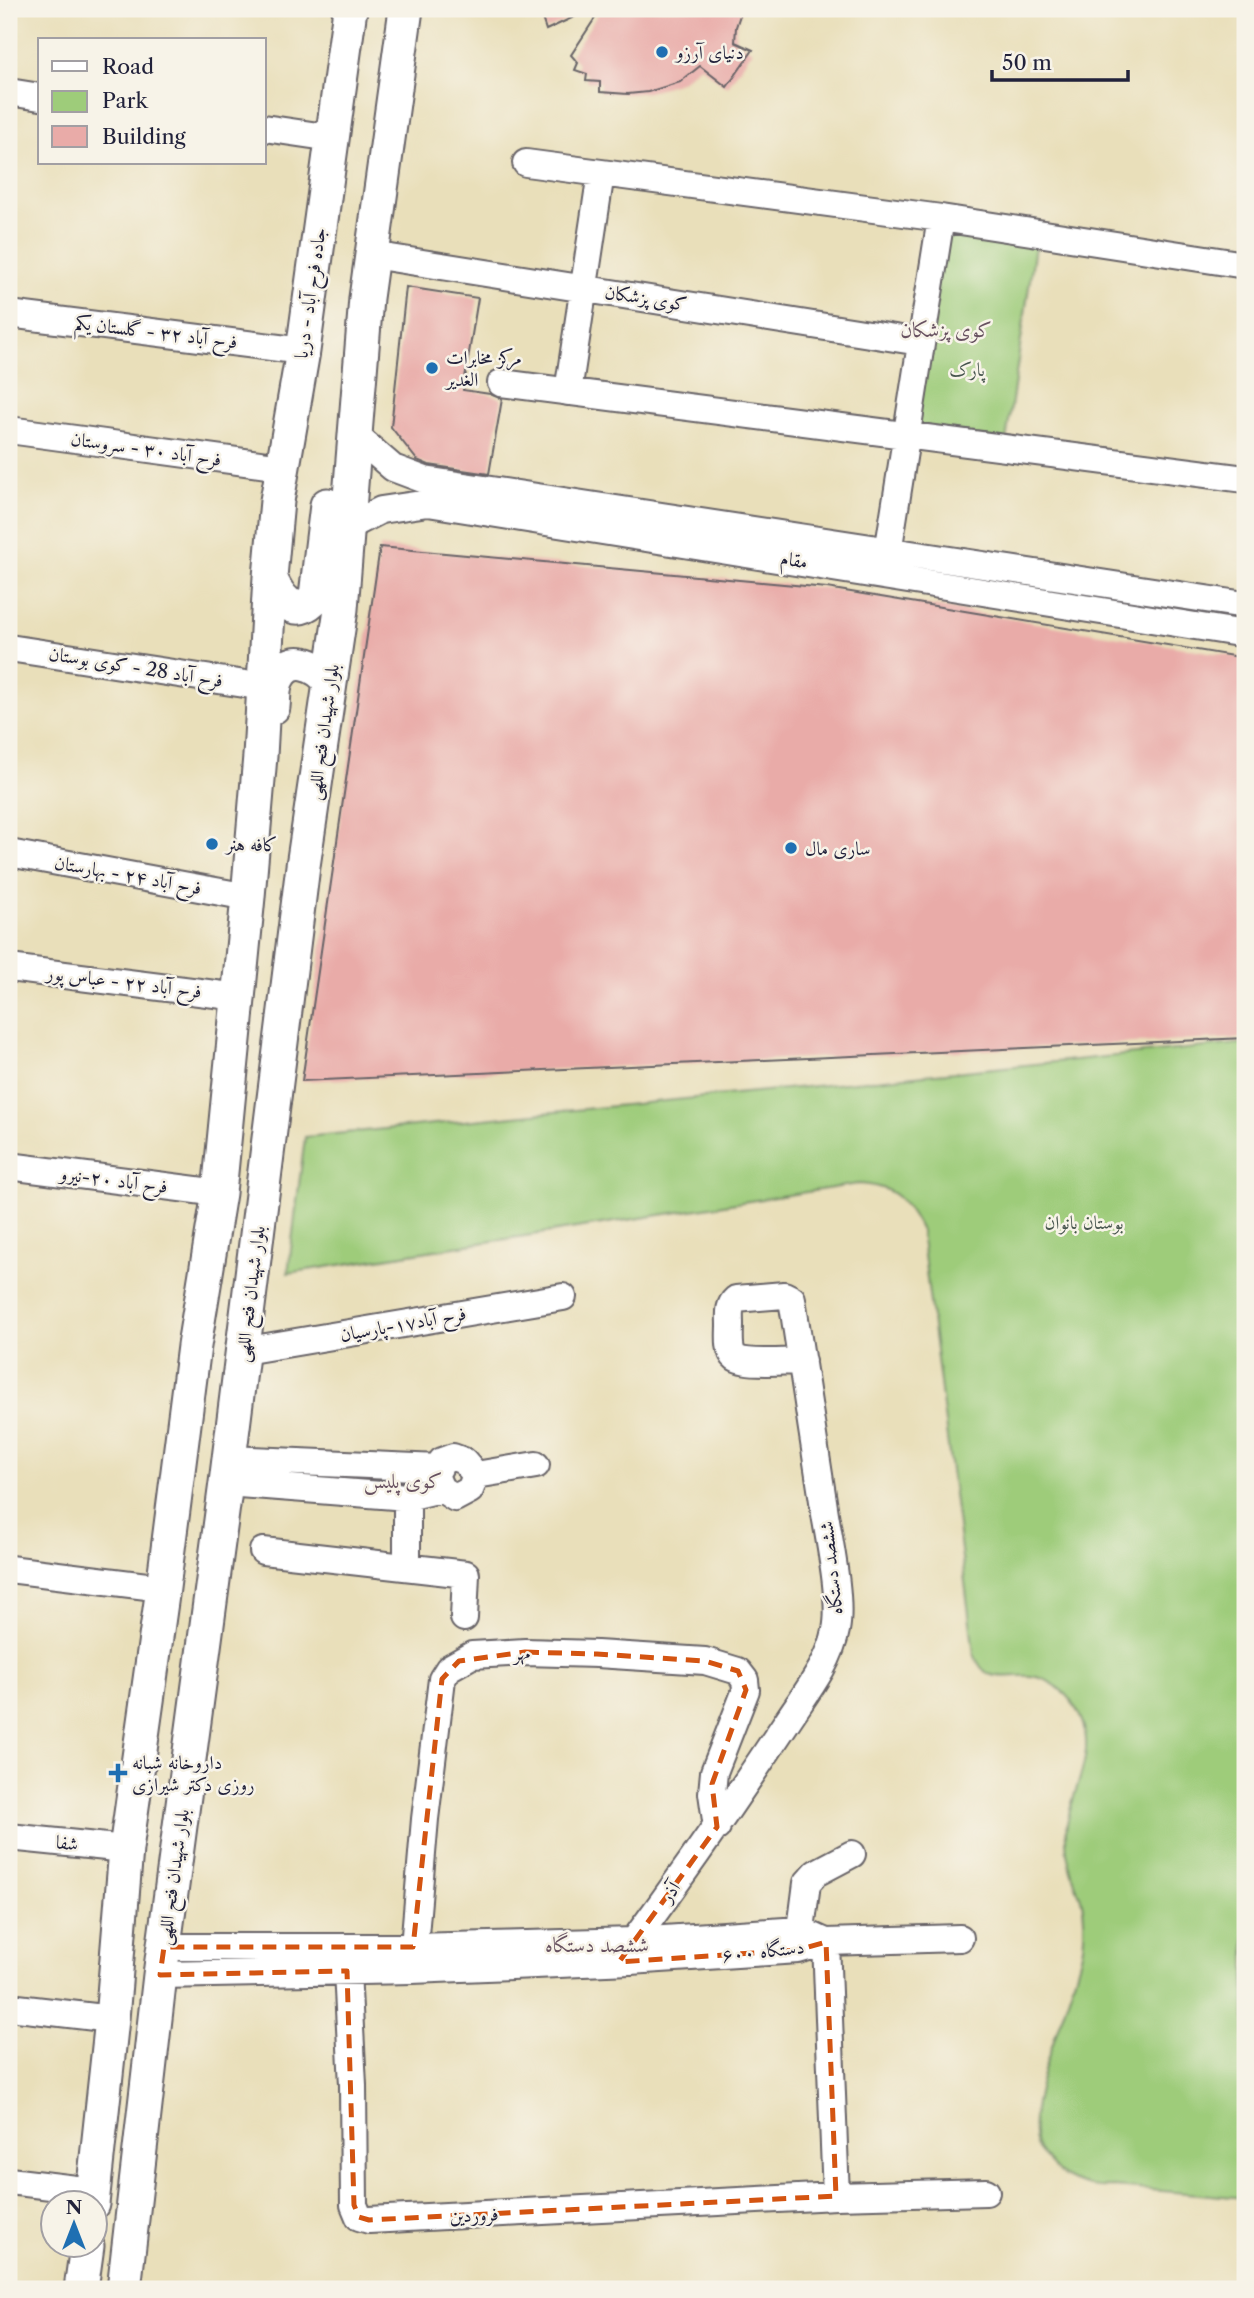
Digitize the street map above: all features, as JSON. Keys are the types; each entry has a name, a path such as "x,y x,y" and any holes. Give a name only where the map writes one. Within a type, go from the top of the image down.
{"main road":[{"name":"جاده فرح آباد - دریا","path":"270,577 282,467 303,351 350,9"},
{"path":"270,577 278,596 286,604 310,604 316,596 342,376 366,298 406,9"},
{"name":"بلوار شهیدان فتح اللهی","path":"124,2289 162,1961 228,1471 303,866 341,609 366,298"},
{"path":"94,2190 126,1849 194,1346 219,1193 254,825 270,577"},
{"path":"254,825 262,803 275,681 283,670 294,663 308,664 319,669 330,682"},
{"path":"81,2289 85,2260"}],"street":[{"path":"9,92 38,97"},
{"path":"266,128 332,138"},
{"path":"526,163 941,218 1245,265"},
{"path":"568,391 601,173"},
{"path":"886,562 941,218"},
{"name":"کوی پزشکان","path":"372,255 920,342"},
{"name":"فرح آباد ۳۲ - گلستان یکم","path":"9,314 303,351"},
{"path":"501,383 1245,479"},
{"name":"فرح آباد ۳۰ - سروستان","path":"9,430 282,467"},
{"name":"مقام","path":"356,436 393,468 425,480 886,562 1245,634"},
{"name":"مقام","path":"346,528 381,510 428,503 1245,605"},
{"name":"فرح آباد 28 - کوی بوستان","path":"9,648 264,687"},
{"name":"فرح آباد ۲۴ - بهارستان","path":"9,853 248,897"},
{"name":"فرح آباد ۲۲ - عباس پور","path":"9,968 239,997"},
{"name":"فرح آباد ۲۰-نیرو","path":"9,1166 219,1193"},
{"name":"فرح آباد۱۷-پارسیان","path":"243,1351 564,1297"},
{"name":"ششصد دستگاه","path":"717,1827 818,1674 837,1630 833,1567 802,1361"},
{"path":"440,1478 442,1461 453,1457 464,1461 476,1475 536,1465"},
{"path":"228,1471 440,1478"},
{"path":"228,1471 408,1497 440,1478"},
{"path":"407,1567 408,1497"},
{"path":"263,1551 466,1574 464,1618"},
{"path":"9,1569 163,1588"},
{"name":"مهر","path":"412,1959 442,1679 449,1668 472,1655 525,1652 597,1654 705,1661 738,1671 745,1680 746,1690 714,1772 712,1784 717,1827"},
{"name":"آذر","path":"632,1951 717,1827"},
{"name":"شفا","path":"9,1837 126,1849"},
{"path":"799,1940 807,1883 816,1873 852,1854"},
{"name":"۶۰۰ دستگاه","path":"162,1961 412,1959 632,1951 799,1940 826,1942 960,1937"},
{"path":"826,1942 836,2196 986,2192"},
{"name":"۶۰۰ دستگاه","path":"162,1961 347,1971 412,1959"},
{"name":"فروردین","path":"347,1971 353,2085 354,2205 359,2217 369,2220 836,2196"},
{"path":"9,2007 112,2019"},
{"path":"9,2181 56,2190"}],"highlighted area":[{"path":"525,1652 597,1654 705,1661 738,1671 746,1690 712,1784 717,1827 619,1962 798,1950 826,1942 836,2196 369,2220 359,2217 354,2205 347,1971 160,1975 164,1947 413,1947 442,1679 459,1661"}],"green space":[{"name":"پارک","path":"941,218 1037,233 1006,441 907,428"},
{"name":"بوستان بانوان","path":"1245,1043 1245,2198 1097,2187 1064,2176 1038,2149 1034,2131 1035,2107 1083,1946 1082,1905 1069,1864 1066,1832 1084,1762 1085,1733 1073,1704 1055,1685 1031,1676 1005,1677 990,1674 984,1671 974,1654 921,1231 897,1196 881,1188 858,1184 288,1273 305,1137"}],"building":[{"path":"539,9 591,9 546,30"},
{"name":"دنیای آرزو","path":"601,9 742,9 736,27 735,42 753,50 727,87 700,66 680,82 648,92 600,92 600,82 586,81 587,74 575,70 578,63 571,55"},
{"name":"مرکز مخابرات الغدیر","path":"406,287 478,298 463,390 490,394 502,399 489,474 429,465 417,460 391,427"},
{"name":"ساری مال","path":"380,547 827,588 1245,658 1245,1038 302,1081"}],"place":[{"name":"دنیای آرزو","path":"662,52"},
{"name":"مرکز مخابرات الغدیر","path":"432,368"},
{"name":"کافه هنر","path":"212,844"},
{"name":"ساری مال","path":"791,848"},
{"name":"داروخانه شبانه روزی دکتر شیرازی","path":"118,1773"}],"district":[{"name":"کوی پزشکان","path":"946,329"},
{"name":"کوی پلیس","path":"403,1480"},
{"name":"ششصد دستگاه","path":"597,1944"}]}
